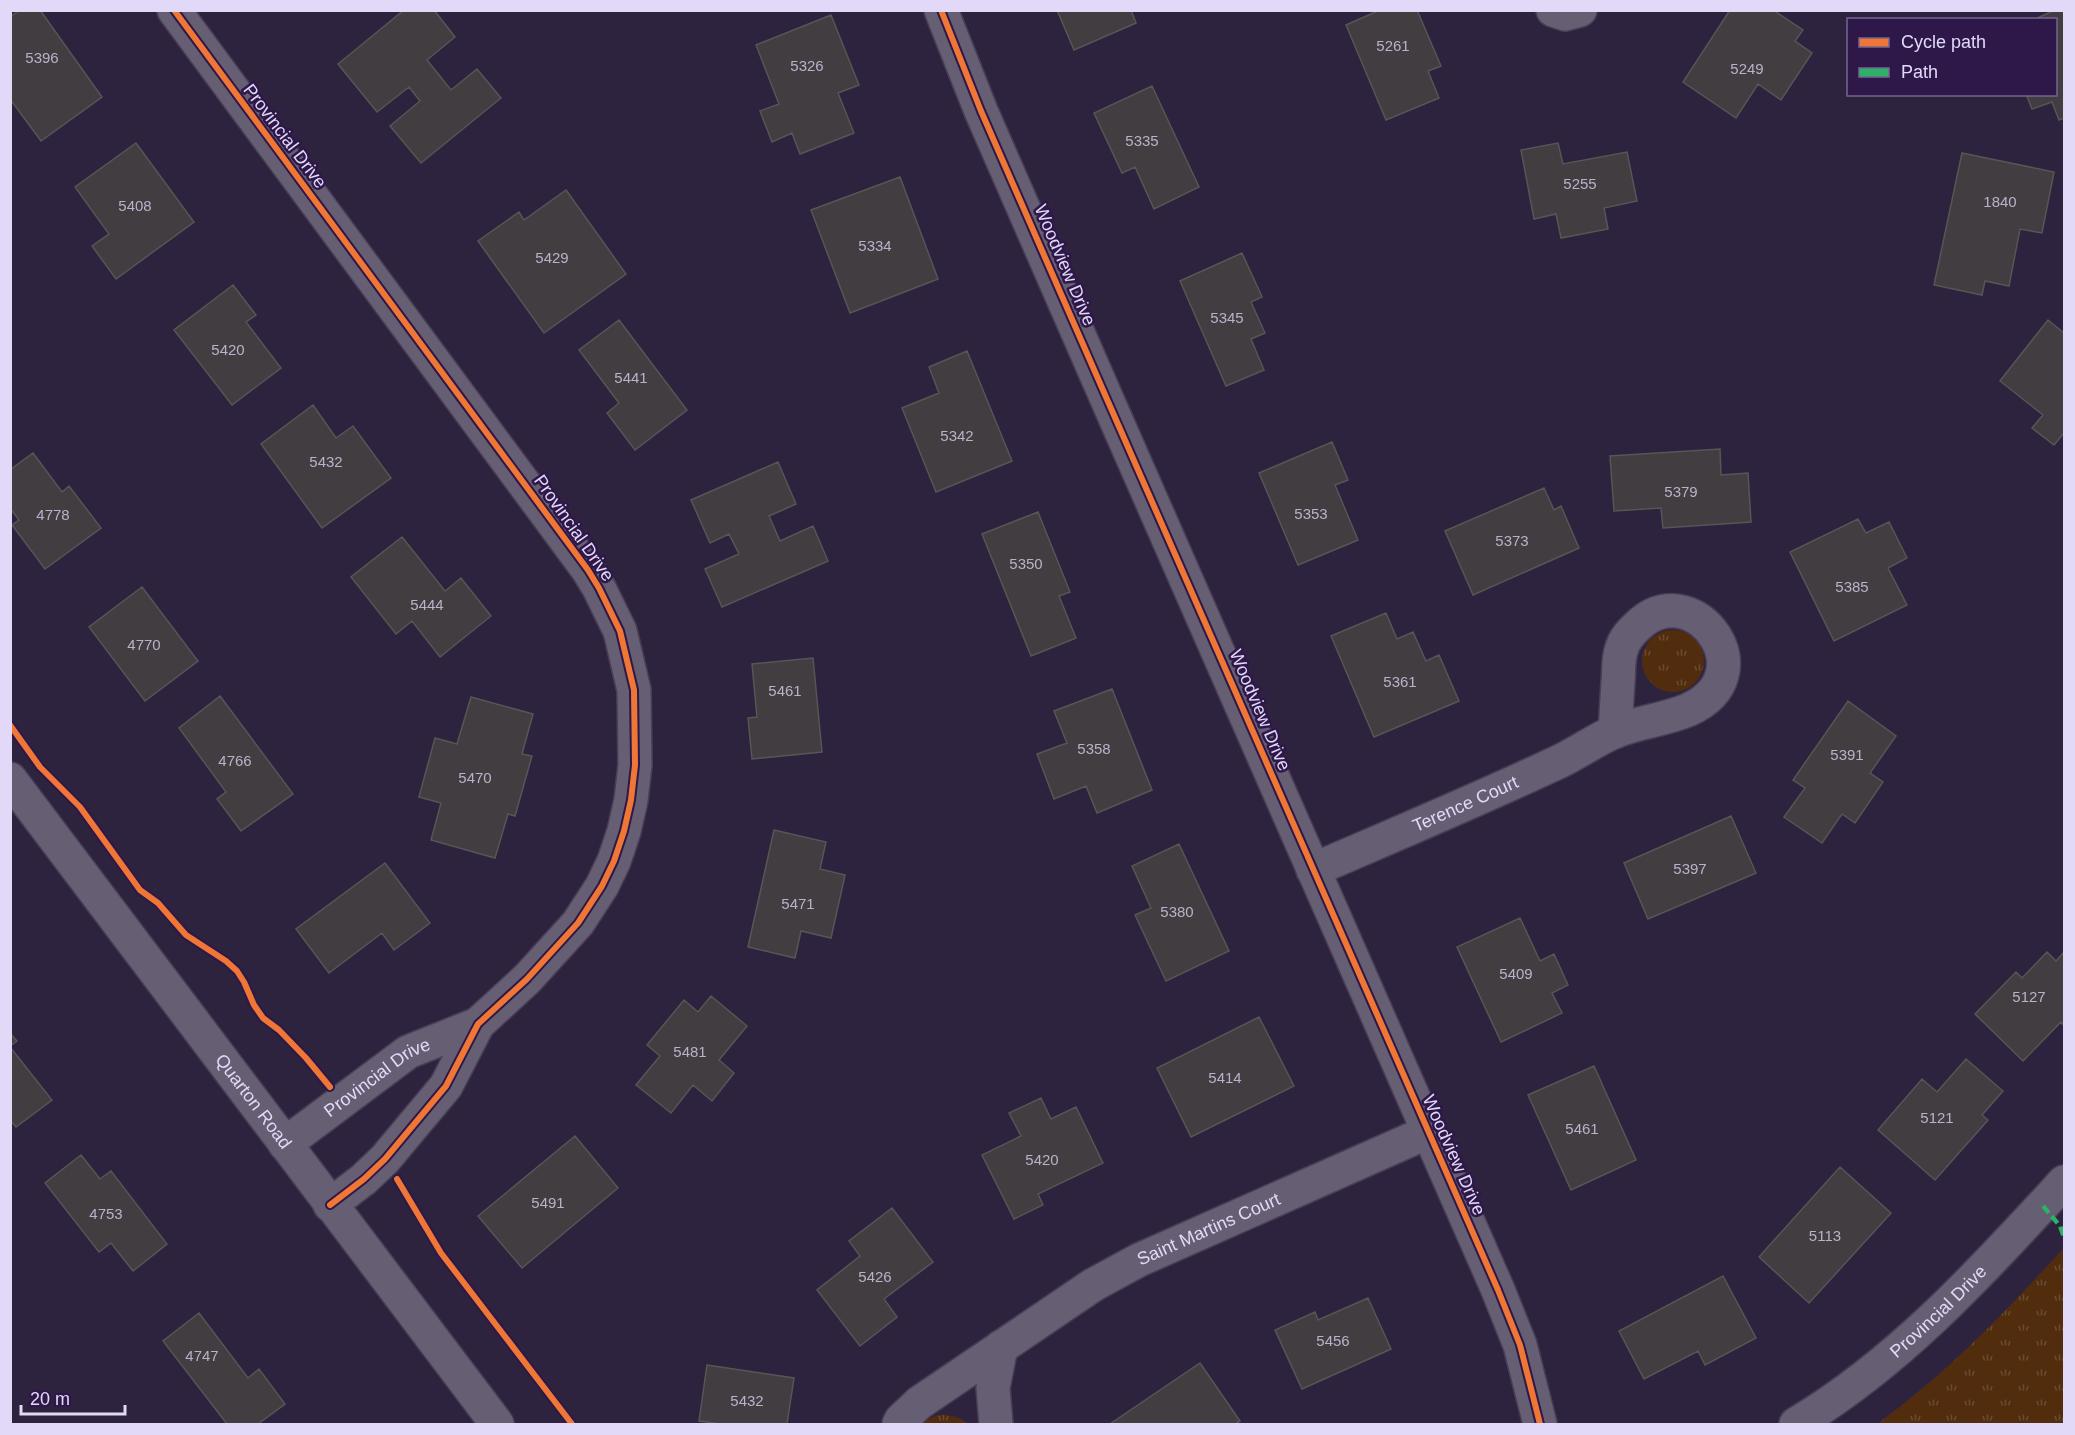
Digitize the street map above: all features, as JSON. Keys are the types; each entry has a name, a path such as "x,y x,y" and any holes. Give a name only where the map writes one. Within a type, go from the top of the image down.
{"street":[{"name":"Provincial Drive","path":"174,10 588,570 620,631 634,690 635,765 631,800 621,841 602,885 578,923 527,979 478,1024 446,1086 385,1160 330,1205"},
{"name":"Woodview Drive","path":"941,10 981,111 1498,1290 1520,1345 1540,1425"},
{"path":"1553,10 1565,14 1580,10"},
{"name":"Terence Court","path":"1313,870 1557,763 1615,732"},
{"name":"Quarton Road","path":"10,779 496,1425"},
{"name":"Provincial Drive","path":"285,1144 408,1052 478,1024"},
{"name":"Saint Martins Court","path":"899,1425 901,1420 919,1403 1093,1285 1139,1260 1428,1132"},
{"name":"Provincial Drive","path":"1796,1425 1852,1388 1888,1359 1987,1265 2064,1182"},
{"path":"996,1425 993,1389 1001,1347"}],"path":[{"path":"10,725 28,750"},
{"path":"65,791 80,807 111,852"},
{"path":"135,884 158,903 186,935 226,961 237,971 263,1018 279,1030 324,1080"},
{"path":"397,1179 441,1253 572,1425"}],"green space":[{"path":"1667,630 1679,630 1695,639 1702,649 1704,661 1702,673 1695,683 1679,692 1667,692 1656,687 1647,678 1642,667 1642,655 1647,644 1656,635"},
{"path":"2064,1248 2064,1424 1877,1424 1952,1363"},
{"path":"938,1415 954,1416 968,1424 923,1424 926,1420"}],"building":[{"path":"20,10 40,10 102,97 41,141 10,99 10,17"},
{"path":"404,10 434,10 455,37 427,60 451,90 477,69 501,98 421,163 390,126 420,101 409,87 377,112 338,64"},
{"path":"1057,10 1131,10 1136,23 1074,50"},
{"path":"1380,10 1417,10 1441,66 1428,71 1439,98 1386,120 1346,25"},
{"path":"1730,10 1773,10 1803,30 1795,41 1812,53 1781,100 1758,84 1736,118 1683,82"},
{"path":"2055,10 2064,10 2064,118 2059,120 2052,102 2032,109 2027,96 2057,96 2057,18 2037,18"},
{"path":"831,15 859,85 838,93 854,133 800,154 792,133 772,142 760,111 779,104 756,45"},
{"path":"1152,86 1199,187 1154,209 1135,167 1122,173 1094,113"},
{"path":"136,143 194,222 116,279 92,246 109,234 75,187"},
{"path":"1558,143 1563,164 1627,152 1637,201 1604,208 1608,229 1561,238 1556,214 1534,219 1521,150"},
{"path":"1962,153 2054,172 2042,233 2020,229 2009,286 1985,281 1982,295 1934,285"},
{"path":"900,177 938,279 850,313 811,210"},
{"path":"566,190 626,274 544,333 478,241 519,212 524,220"},
{"path":"1242,253 1262,297 1251,302 1265,333 1251,339 1264,370 1226,386 1180,281"},
{"path":"233,285 256,315 246,322 281,368 232,405 174,330"},
{"path":"619,320 687,410 635,450 607,413 619,403 579,350"},
{"path":"2048,320 2064,333 2064,433 2054,445 2032,428 2043,415 2000,381"},
{"path":"967,351 1012,461 936,492 902,408 939,393 929,367"},
{"path":"313,405 336,438 353,426 391,478 322,528 261,444"},
{"path":"1332,442 1348,480 1335,485 1358,540 1298,565 1259,473"},
{"path":"1720,449 1721,475 1748,473 1751,522 1663,528 1661,508 1614,511 1610,456"},
{"path":"33,453 62,492 69,486 101,528 45,569 12,525 19,520 10,508 10,470"},
{"path":"778,462 796,504 769,516 780,541 813,526 828,561 722,607 705,569 739,554 729,534 710,543 691,500"},
{"path":"1544,488 1554,510 1561,506 1579,548 1473,595 1445,531"},
{"path":"1038,512 1070,592 1059,596 1076,638 1031,656 982,534"},
{"path":"1858,519 1866,533 1889,522 1907,558 1888,568 1907,605 1834,641 1790,552"},
{"path":"402,537 445,591 461,578 491,616 440,657 412,621 396,634 351,577"},
{"path":"142,587 198,661 145,701 89,627"},
{"path":"1386,613 1397,639 1413,632 1426,661 1439,655 1459,701 1374,737 1331,636"},
{"path":"813,658 822,752 752,759 748,718 757,717 752,664"},
{"path":"1112,689 1152,790 1097,813 1086,786 1054,799 1037,754 1067,743 1054,711"},
{"path":"220,696 293,794 241,831 217,799 226,792 179,728"},
{"path":"471,697 533,714 522,754 532,756 515,816 508,814 495,858 431,840 441,803 419,797 435,738 457,744"},
{"path":"1848,701 1896,736 1870,773 1883,782 1855,823 1842,814 1822,843 1784,817 1805,788 1793,780"},
{"path":"1731,816 1756,873 1648,919 1624,863"},
{"path":"774,830 826,842 820,869 845,875 831,938 801,931 795,958 748,947"},
{"path":"1179,844 1229,951 1166,981 1135,915 1151,908 1132,866"},
{"path":"385,863 430,923 394,950 382,933 329,973 296,929"},
{"path":"1520,918 1540,961 1554,954 1568,985 1552,993 1562,1013 1501,1042 1457,947"},
{"path":"2047,952 2056,961 2064,952 2064,1026 2061,1022 2023,1061 1975,1014 2016,972 2022,978"},
{"path":"711,996 747,1026 719,1060 734,1073 712,1101 693,1085 671,1113 636,1085 660,1056 647,1045 684,1000 698,1012"},
{"path":"1259,1017 1294,1086 1191,1137 1157,1068"},
{"path":"10,1033 17,1041 10,1046"},
{"path":"10,1047 52,1100 16,1127 10,1120"},
{"path":"1966,1059 2003,1091 1982,1115 1988,1120 1935,1180 1878,1130 1922,1079 1937,1092"},
{"path":"1594,1066 1636,1160 1571,1190 1528,1095"},
{"path":"1041,1098 1051,1119 1076,1107 1103,1163 1038,1194 1043,1205 1014,1219 982,1155 1021,1136 1009,1113"},
{"path":"575,1136 618,1188 522,1268 478,1216"},
{"path":"81,1155 100,1179 111,1171 167,1244 133,1271 111,1243 99,1252 45,1183"},
{"path":"1840,1167 1891,1213 1809,1303 1759,1257"},
{"path":"892,1208 933,1262 884,1299 897,1317 860,1346 817,1290 860,1256 849,1241"},
{"path":"1723,1276 1756,1338 1705,1365 1698,1351 1644,1379 1619,1331"},
{"path":"1368,1298 1391,1349 1302,1389 1275,1330 1315,1312 1318,1320"},
{"path":"199,1313 248,1378 259,1369 285,1404 258,1424 227,1424 163,1341"},
{"path":"1200,1363 1240,1421 1235,1424 1110,1424"},
{"path":"707,1365 794,1378 787,1424 721,1424 699,1421"}],"marked path":[{"path":"2043,1206 2060,1226 2064,1237"}],"cycle path":[{"path":"174,10 588,570 620,631 634,690 635,765 631,800 614,861 602,886 578,923 527,979 478,1024 446,1086 385,1159 364,1179 330,1205"},
{"path":"941,10 981,111 1498,1290 1520,1345 1540,1424"},
{"path":"10,725 40,767 80,807 140,890 158,903 186,935 226,961 237,971 263,1018 279,1030 330,1087"},
{"path":"397,1179 441,1253 572,1424"}]}
